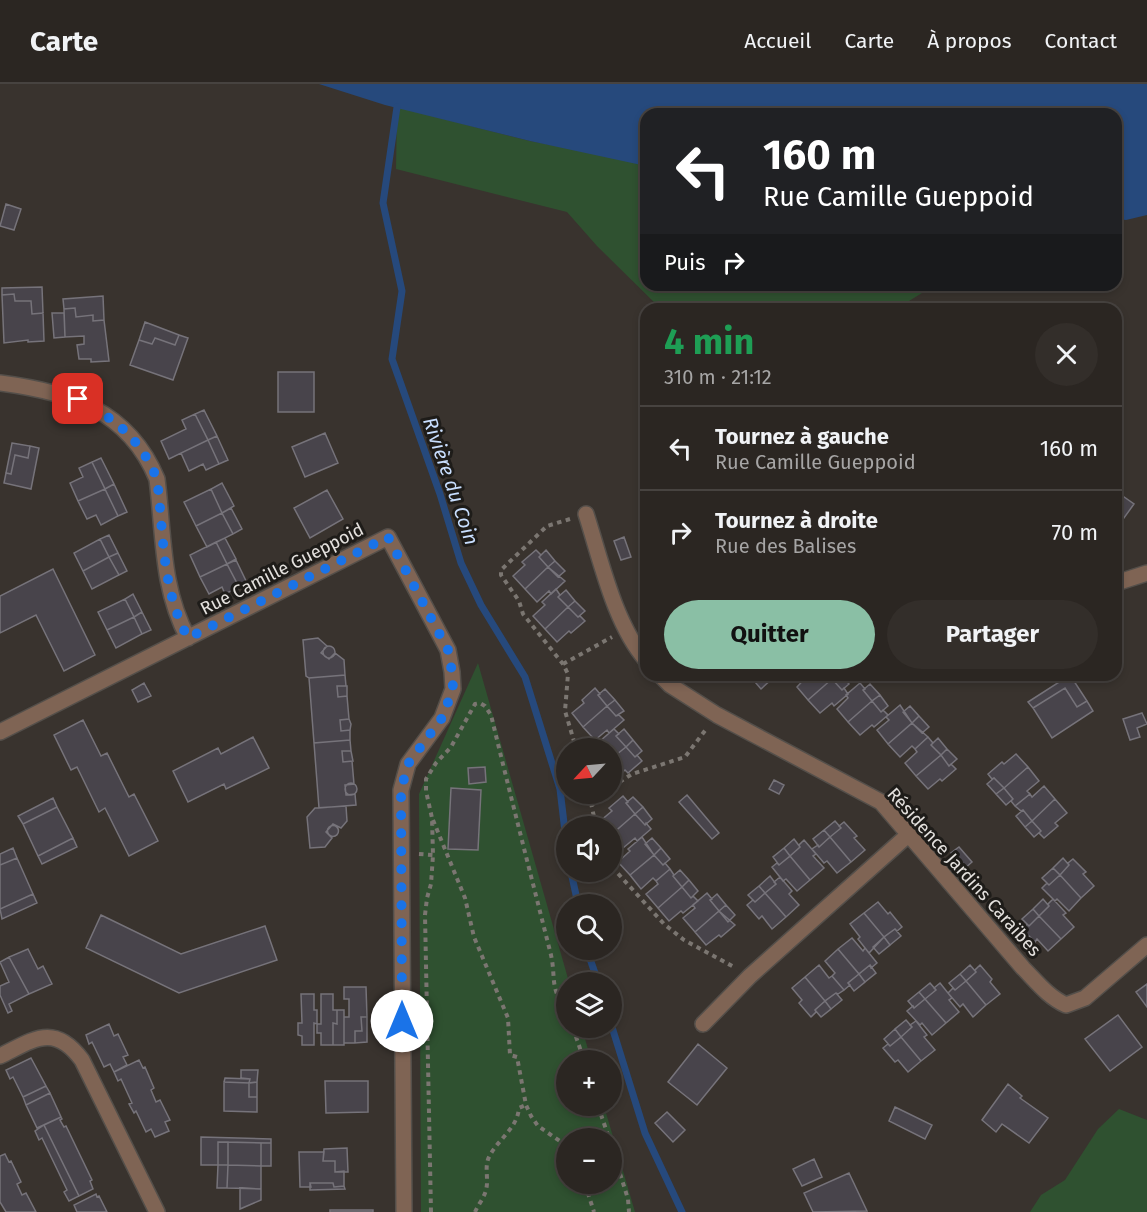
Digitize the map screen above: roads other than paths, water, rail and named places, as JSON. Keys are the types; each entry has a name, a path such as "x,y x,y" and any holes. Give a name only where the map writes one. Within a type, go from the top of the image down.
{"street":[{"path":"0,382 36,387 78,399 115,421 140,447 157,479 167,584 173,606 188,638"},
{"path":"586,514 615,601 640,652"},
{"name":"Rue Camille Gueppoid","path":"0,732 388,537 448,650 453,689 442,718 408,764 401,790 404,1212"},
{"path":"1122,581 1147,573"},
{"name":"Résidence Jardins Caraïbes","path":"666,681 717,715 880,802 1047,993 1066,1005 1085,998 1147,945"},
{"path":"703,1024 750,976 908,835"},
{"path":"0,1056 38,1038 48,1037 61,1041 76,1052 157,1212"}],"water":[{"path":"319,84 1147,84 1147,215 1122,220 1122,108 640,108 640,165 530,141 385,105"}],"waterway":[{"name":"Rivière du Coin","path":"397,107 383,203 402,291 392,359 440,494 461,563 481,605 525,677 560,789 563,816"},
{"name":"Rivière du Coin","path":"573,882 576,894"},
{"name":"Rivière du Coin","path":"590,960 595,972"},
{"name":"Rivière du Coin","path":"615,1038 645,1133 682,1212"}]}
